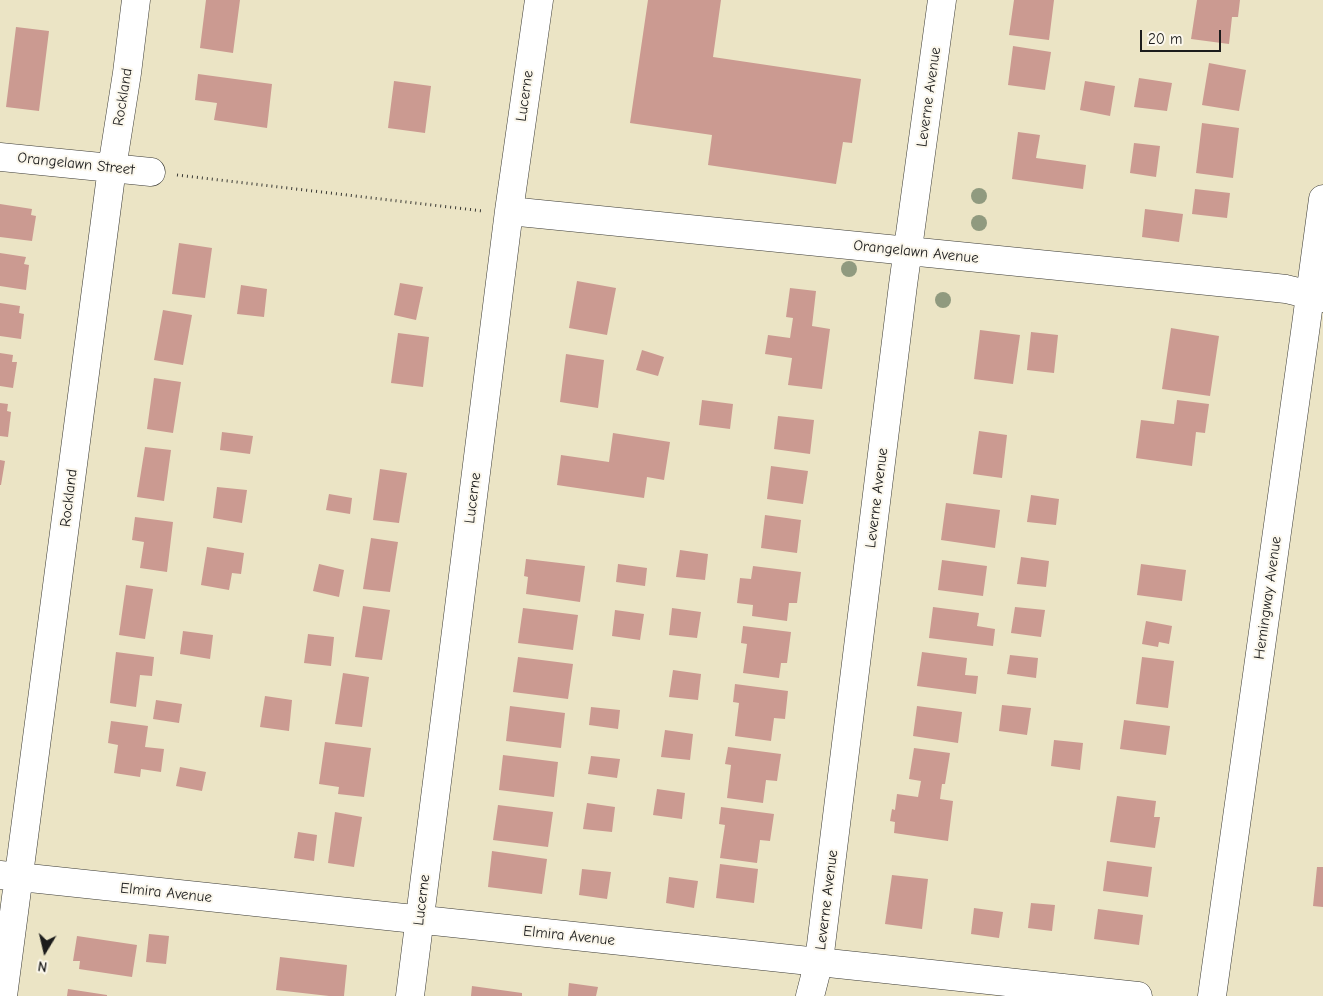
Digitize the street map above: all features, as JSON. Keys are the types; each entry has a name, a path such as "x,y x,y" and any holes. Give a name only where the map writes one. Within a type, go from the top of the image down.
{"street":[{"name":"Rockland","path":"3,996 10,876 136,0"},
{"name":"Lucerne","path":"410,996 509,211 539,0"},
{"name":"Leverne Avenue","path":"810,996 819,962 908,251 942,0"},
{"name":"Orangelawn Street","path":"0,157 151,172"},
{"name":"Hemingway Avenue","path":"1212,996 1317,297 1323,199"},
{"name":"Orangelawn Avenue","path":"509,211 1276,288 1317,297"},
{"name":"Elmira Avenue","path":"10,876 1138,996"}],"path":[{"path":"151,172 476,211 509,211"}],"building":[{"path":"206,0 240,0 233,53 200,48"},
{"path":"648,0 721,0 713,57 861,79 852,143 843,142 836,184 708,165 712,135 630,123"},
{"path":"1014,0 1054,0 1049,40 1009,35"},
{"path":"1197,0 1240,0 1238,17 1232,17 1229,44 1191,39"},
{"path":"16,27 49,31 39,111 6,107"},
{"path":"1013,46 1051,52 1045,90 1008,85"},
{"path":"1209,63 1246,70 1239,111 1202,105"},
{"path":"198,74 272,84 267,128 214,120 217,103 195,100"},
{"path":"1139,78 1172,83 1167,111 1134,107"},
{"path":"394,81 431,86 425,133 388,128"},
{"path":"1085,81 1115,86 1110,116 1080,110"},
{"path":"1202,123 1239,128 1233,178 1196,173"},
{"path":"1018,132 1040,135 1036,158 1086,165 1083,189 1012,179"},
{"path":"1134,143 1160,146 1156,177 1130,173"},
{"path":"1195,189 1230,193 1227,218 1192,214"},
{"path":"0,204 32,209 31,215 36,216 32,241 0,237"},
{"path":"1145,209 1183,214 1179,242 1142,237"},
{"path":"179,243 212,248 205,298 172,294"},
{"path":"0,253 26,257 24,264 29,265 26,290 0,286"},
{"path":"577,281 616,288 607,335 569,328"},
{"path":"400,283 423,287 416,320 394,315"},
{"path":"241,285 267,289 264,317 237,314"},
{"path":"790,288 816,291 812,326 830,329 822,389 788,385 792,358 765,354 768,335 790,338 793,318 786,317"},
{"path":"0,303 20,306 19,313 24,314 21,339 0,336"},
{"path":"163,310 192,315 183,365 154,360"},
{"path":"1171,328 1219,336 1210,396 1162,389"},
{"path":"980,330 1020,335 1013,384 974,379"},
{"path":"1031,332 1058,335 1054,373 1027,370"},
{"path":"398,333 429,337 423,387 391,383"},
{"path":"642,350 664,357 658,376 636,370"},
{"path":"0,353 13,355 12,362 17,362 13,388 0,386"},
{"path":"566,354 604,360 598,408 560,402"},
{"path":"154,378 181,382 173,433 147,429"},
{"path":"702,400 733,404 730,429 699,425"},
{"path":"1177,400 1209,404 1205,433 1196,432 1192,466 1136,458 1141,420 1174,424"},
{"path":"0,403 8,404 7,411 11,412 8,437 0,436"},
{"path":"778,416 814,420 810,454 774,449"},
{"path":"979,431 1007,435 1002,478 973,474"},
{"path":"222,432 253,436 250,454 220,450"},
{"path":"613,433 670,442 664,480 647,477 644,498 557,485 561,455 609,462"},
{"path":"145,447 171,450 164,501 137,497"},
{"path":"0,460 5,461 1,485 0,485"},
{"path":"771,466 808,471 803,504 767,499"},
{"path":"380,469 407,473 399,523 373,520"},
{"path":"217,487 247,490 242,523 213,518"},
{"path":"329,494 352,498 350,514 326,510"},
{"path":"1031,495 1059,499 1056,525 1027,522"},
{"path":"946,503 1000,510 995,548 941,540"},
{"path":"765,515 801,520 797,553 761,548"},
{"path":"135,517 173,522 167,572 140,568 144,542 132,540"},
{"path":"371,538 398,542 390,592 363,589"},
{"path":"207,547 244,553 241,574 232,573 229,590 201,585"},
{"path":"680,550 708,554 705,580 676,577"},
{"path":"1021,557 1049,561 1046,587 1017,584"},
{"path":"526,559 585,566 580,602 526,594 528,577 524,576"},
{"path":"942,560 987,566 983,596 938,590"},
{"path":"319,564 344,570 339,597 313,591"},
{"path":"618,564 647,568 645,586 616,582"},
{"path":"1141,564 1186,570 1182,601 1137,595"},
{"path":"753,566 801,572 797,603 789,603 787,621 752,616 753,605 737,603 740,578 751,579"},
{"path":"126,585 153,589 145,639 119,635"},
{"path":"363,606 390,610 382,660 355,657"},
{"path":"933,607 979,613 977,626 995,629 993,646 929,638"},
{"path":"1015,607 1045,610 1041,637 1011,633"},
{"path":"523,608 578,615 573,650 518,643"},
{"path":"672,608 701,612 697,638 669,635"},
{"path":"615,610 644,614 640,640 612,636"},
{"path":"1146,621 1172,626 1169,644 1159,642 1158,647 1142,644"},
{"path":"743,626 791,632 787,663 781,663 779,678 743,673 747,644 741,643"},
{"path":"183,631 213,635 210,659 180,654"},
{"path":"308,634 334,637 331,666 304,663"},
{"path":"116,652 154,657 152,676 140,675 136,707 110,703"},
{"path":"922,652 967,658 965,675 978,676 976,694 917,686"},
{"path":"1010,655 1038,658 1036,678 1007,674"},
{"path":"518,657 573,664 568,699 513,692"},
{"path":"1142,657 1174,661 1168,708 1136,704"},
{"path":"673,670 701,674 698,700 669,697"},
{"path":"343,673 369,677 362,727 335,724"},
{"path":"735,684 788,691 785,719 774,718 771,741 735,736 739,703 733,702"},
{"path":"265,696 292,700 289,731 260,727"},
{"path":"156,700 182,704 179,723 153,719"},
{"path":"1002,705 1031,708 1027,735 999,731"},
{"path":"510,706 565,713 561,748 506,741"},
{"path":"917,706 962,712 958,743 913,736"},
{"path":"591,707 620,710 618,729 589,725"},
{"path":"1124,720 1170,726 1166,755 1120,749"},
{"path":"111,721 148,726 145,747 164,749 161,772 141,769 140,777 114,773 118,745 108,743"},
{"path":"665,730 693,734 690,760 661,757"},
{"path":"1054,740 1083,743 1080,770 1051,766"},
{"path":"325,742 371,748 364,797 338,794 339,787 319,784"},
{"path":"728,747 781,754 777,781 766,780 763,803 727,798 731,765 725,764"},
{"path":"914,748 950,753 945,784 942,784 940,799 953,801 948,841 894,833 895,822 890,821 892,809 895,810 897,794 918,797 921,781 909,779"},
{"path":"503,755 558,762 554,797 499,790"},
{"path":"591,756 620,759 617,778 588,774"},
{"path":"180,767 206,772 202,791 176,786"},
{"path":"657,789 685,793 682,819 653,815"},
{"path":"1117,796 1156,801 1154,817 1160,817 1155,848 1110,842"},
{"path":"587,803 615,807 612,832 583,829"},
{"path":"498,805 553,812 548,847 493,840"},
{"path":"721,807 774,814 770,841 760,840 757,863 720,858 725,825 719,824"},
{"path":"335,812 362,817 354,867 328,863"},
{"path":"298,832 317,835 314,861 294,858"},
{"path":"492,851 547,859 542,894 488,887"},
{"path":"1107,861 1152,867 1148,897 1103,891"},
{"path":"720,864 758,869 754,903 716,898"},
{"path":"1317,867 1323,867 1323,907 1313,906"},
{"path":"582,869 611,872 607,899 579,895"},
{"path":"892,875 928,879 922,929 885,924"},
{"path":"669,877 698,881 694,908 666,903"},
{"path":"1031,903 1055,905 1052,931 1028,928"},
{"path":"974,908 1003,912 999,938 971,934"},
{"path":"1098,909 1143,915 1139,945 1094,939"},
{"path":"149,934 169,936 166,964 146,962"},
{"path":"77,936 137,945 132,977 79,969 80,961 73,961"},
{"path":"280,957 347,965 344,996 276,990"},
{"path":"569,983 598,987 596,996 568,996"},
{"path":"472,986 522,993 522,996 471,996"},
{"path":"68,989 107,995 107,996 67,996"}]}
